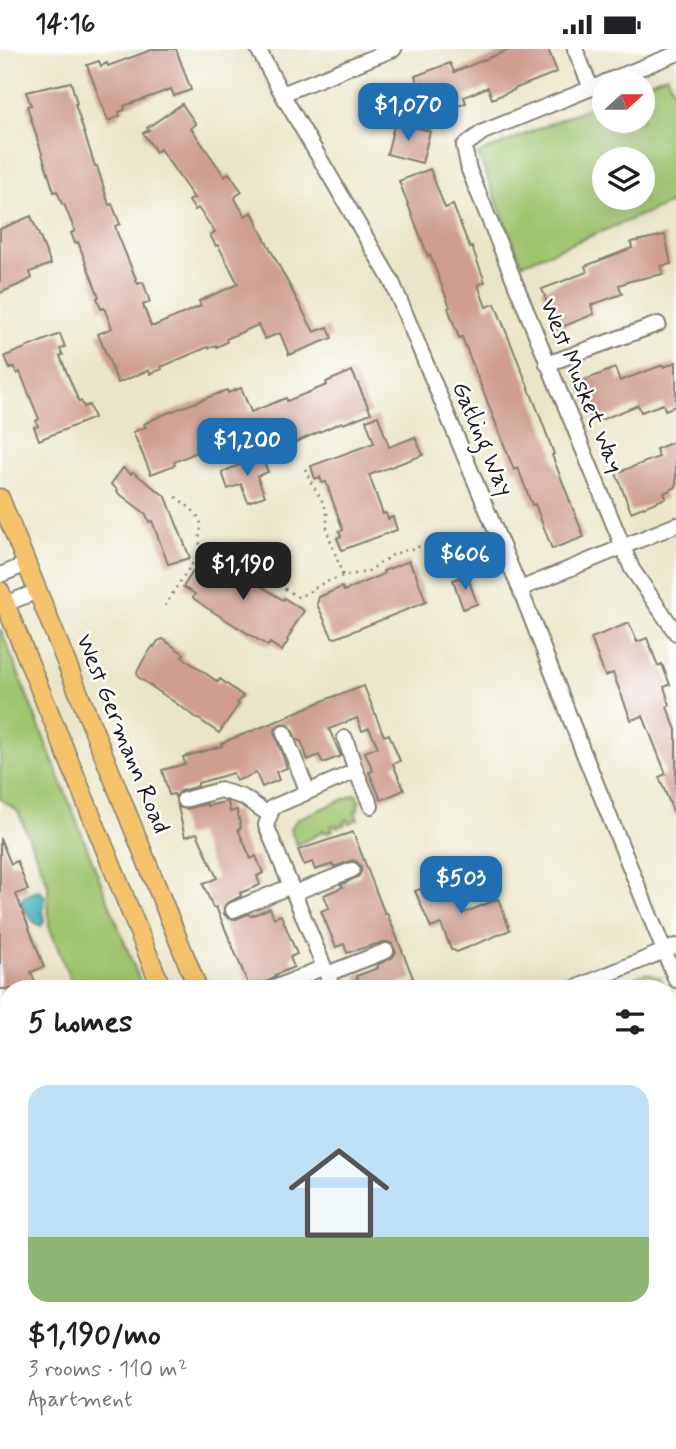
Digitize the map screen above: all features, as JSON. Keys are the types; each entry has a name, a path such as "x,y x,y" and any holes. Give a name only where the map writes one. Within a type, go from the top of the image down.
{"main road":[{"name":"West Germann Road","path":"0,498 194,980"},
{"path":"2,600 158,980"}],"street":[{"name":"Gatling Way","path":"258,49 282,95 392,282 520,589 582,749 670,948 676,980"},
{"path":"282,95 394,49"},
{"path":"575,49 592,73"},
{"path":"635,70 676,54"},
{"name":"West Musket Way","path":"592,87 483,132 464,146 469,170 622,547 632,569 676,633"},
{"path":"547,365 658,324"},
{"path":"520,589 676,525"},
{"path":"0,575 27,564"},
{"path":"2,600 38,591"},
{"path":"284,733 308,792"},
{"path":"345,738 372,806"},
{"path":"330,980 266,825 273,807 356,771"},
{"path":"184,800 220,790 243,797 270,814"},
{"path":"233,911 352,870"},
{"path":"594,980 670,948"},
{"path":"299,980 386,951"}],"path":[{"path":"305,468 324,505 327,531 343,576"},
{"path":"176,497 190,508 199,521 200,544 207,550"},
{"path":"165,606 185,575 207,550 213,547 219,547 298,597 323,583 367,572 394,554 431,543"}],"green space":[{"path":"667,75 676,97 676,201 655,210 655,147 592,147 592,210 654,210 522,264 478,154 592,106 592,133 655,133 655,80"},
{"path":"1,630 139,980 70,980 49,926 48,884 18,811 0,799"},
{"path":"356,794 360,803 357,804 359,809 355,811 358,819 349,823 348,819 345,824 331,826 333,830 326,833 322,830 297,845 290,829 297,819"},
{"path":"646,973 662,980 629,980"}],"water":[{"path":"39,890 45,897 44,922 41,926 29,916 21,900"}],"building":[{"path":"154,49 176,49 191,90 174,96 171,89 124,106 125,110 119,112 120,116 108,121 87,65 99,61 101,66 107,63 108,66"},
{"path":"511,49 548,49 557,72 492,99 488,87 464,97 466,103 430,116 415,76 450,63 454,72"},
{"path":"71,82 75,104 95,166 109,205 112,204 120,224 115,226 118,235 138,284 143,282 150,302 143,305 151,326 201,306 199,301 238,284 210,235 215,232 198,208 195,210 189,201 194,198 160,149 156,152 143,133 182,104 196,124 191,128 225,177 229,173 242,192 235,199 245,216 252,212 314,332 328,327 332,338 289,355 280,333 265,339 258,325 226,339 227,342 217,347 208,347 150,374 149,370 118,383 98,334 112,328 104,308 101,309 78,242 75,243 71,233 75,231 64,204 57,191 54,192 27,106 31,105 26,92"},
{"path":"395,122 430,131 422,163 387,154"},
{"path":"430,169 445,208 453,205 470,248 472,247 485,282 478,285 486,307 495,304 584,537 552,549 518,468 514,470 462,337 459,338 448,308 450,307 399,181"},
{"path":"31,216 51,264 30,272 32,278 0,293 0,229"},
{"path":"665,235 671,264 661,266 663,274 619,285 622,294 591,305 594,314 557,329 542,289 587,272 585,266 632,248 631,242"},
{"path":"60,334 65,347 60,349 63,355 60,356 79,402 81,401 84,407 89,405 94,418 39,440 34,427 38,426 36,421 39,419 20,372 17,374 14,367 10,369 5,356"},
{"path":"676,362 676,406 665,410 663,404 641,412 638,405 596,422 580,382 615,368 620,381"},
{"path":"352,371 371,413 343,424 342,422 280,449 273,447 265,427 197,452 174,462 175,465 151,474 133,432 146,427 144,424 160,416 227,390 228,393 241,388 251,412 327,385 326,382"},
{"path":"378,416 389,447 415,437 423,455 369,475 383,514 386,513 388,519 393,517 397,530 342,550 337,538 341,536 339,531 343,530 326,482 322,483 320,477 315,479 311,466 374,443 366,420"},
{"path":"676,441 676,487 664,493 666,498 631,512 616,473 659,457 656,449"},
{"path":"261,456 268,472 257,476 265,496 248,502 241,484 228,489 222,472"},
{"path":"123,468 131,474 133,472 166,497 190,558 168,564 152,521 149,522 146,514 117,492 111,484"},
{"path":"211,551 230,563 228,565 304,611 282,651 270,643 268,646 207,608 193,598 195,594 183,587"},
{"path":"409,561 426,602 336,638 332,637 317,604 319,597 342,587 344,591"},
{"path":"467,575 477,604 463,609 453,580"},
{"path":"629,623 637,642 647,638 658,666 662,664 670,685 664,687 670,705 667,707 676,730 676,818 659,777 666,774 643,716 631,720 613,673 605,676 591,638"},
{"path":"163,639 184,654 182,657 243,696 219,733 138,677 137,672 144,659 153,646"},
{"path":"364,686 384,736 389,734 400,761 393,764 404,790 381,800 369,772 373,771 365,752 378,747 369,728 362,731 357,718 329,729 341,756 323,763 319,755 308,760 301,741 297,740 290,726 281,724 274,732 287,768 276,772 279,780 262,787 256,773 236,781 233,773 198,783 198,786 181,791 175,797 174,794 169,795 162,770 185,764 183,757 222,746 221,744 229,740"},
{"path":"228,802 230,812 237,810 241,828 238,829 251,859 256,856 263,873 257,876 260,885 240,893 241,896 226,904 224,914 228,918 236,919 270,908 274,918 281,915 297,954 290,957 294,967 270,980 246,980 216,907 213,908 203,884 217,878 197,833 185,837 178,807 186,809"},
{"path":"353,832 413,978 358,980 356,976 378,968 377,965 393,957 396,952 392,944 383,942 347,953 344,944 336,947 321,911 329,908 324,895 359,876 361,866 353,860 315,870 312,862 304,865 298,850"},
{"path":"0,838 11,864 17,861 28,890 16,894 44,967 31,972 34,980 0,980"},
{"path":"450,877 464,913 498,899 510,930 457,952 451,949 441,924 431,928 415,891"}]}
